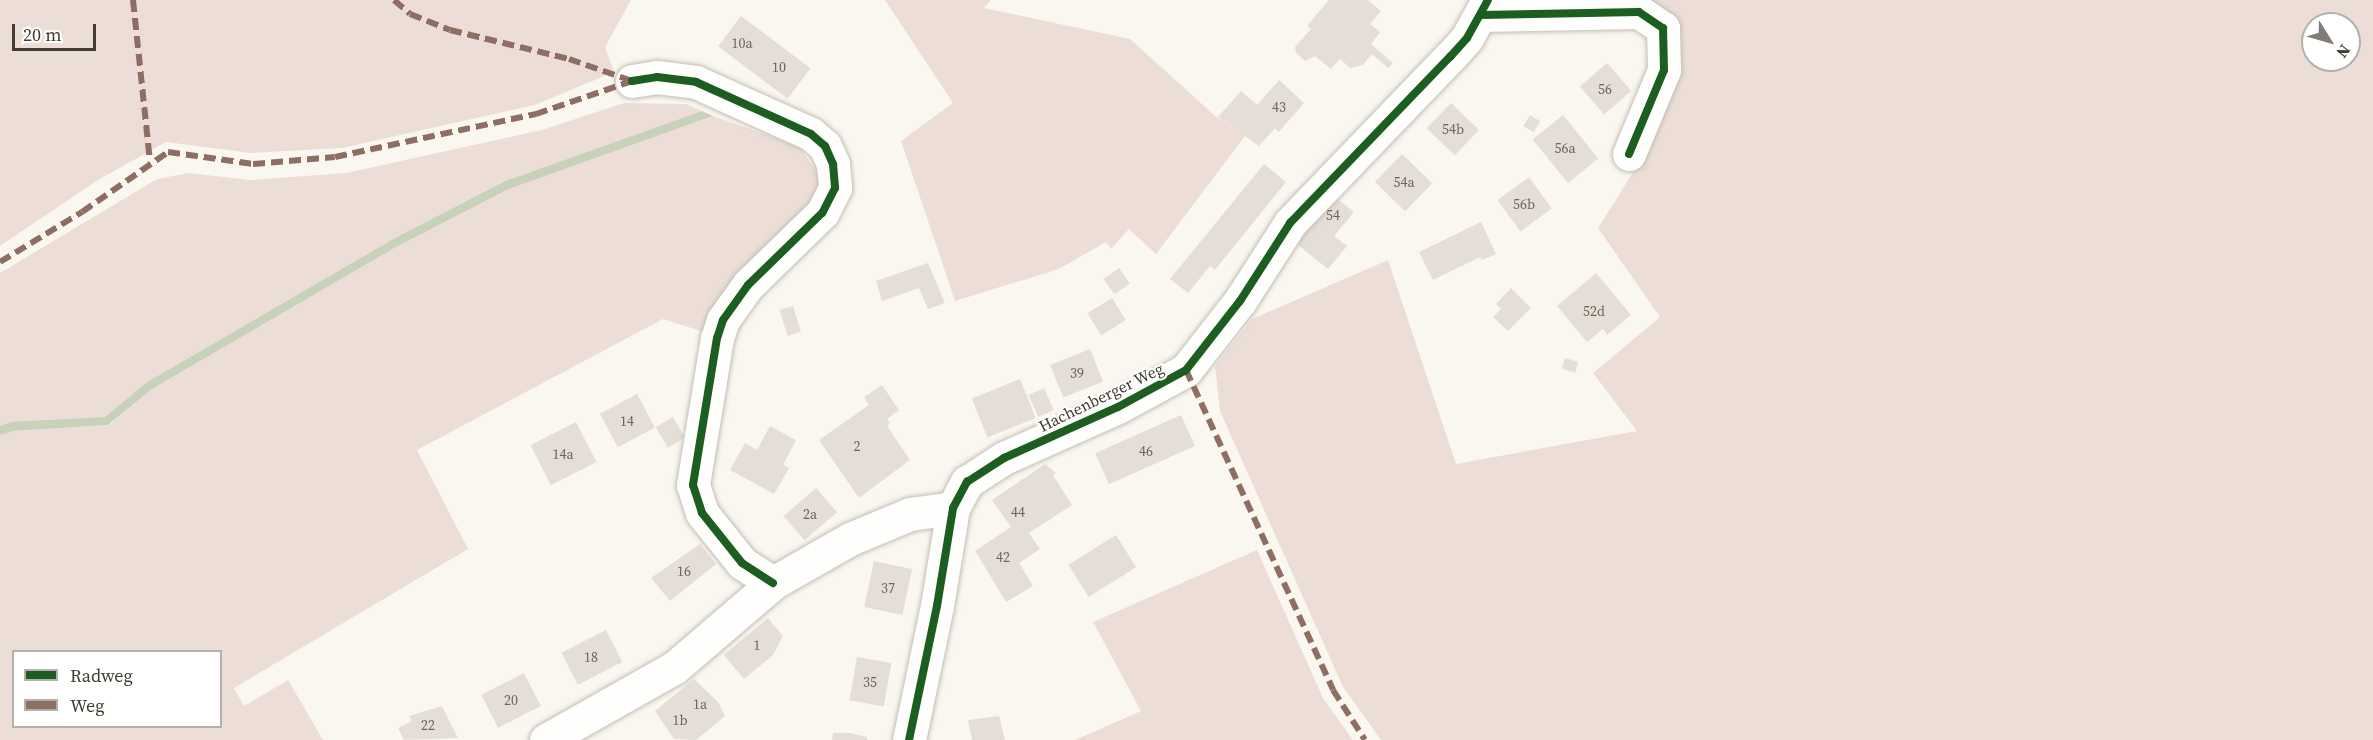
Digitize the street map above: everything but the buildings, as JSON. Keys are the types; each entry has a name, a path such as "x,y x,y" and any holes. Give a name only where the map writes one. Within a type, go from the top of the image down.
{"street":[{"path":"1484,7 1639,12 1663,28 1664,70 1629,154"},
{"name":"Hachenberger Weg","path":"909,740 937,606 953,508 967,482 1004,458 1118,407 1186,370 1240,301 1290,223 1450,57 1484,7"},
{"path":"632,81 657,76 696,82 811,134 825,146 833,164 835,188 822,213 748,285 723,320 717,338 693,485 702,513 735,555 772,583"},
{"path":"546,740 674,668 772,583 860,535 910,514 953,508"}],"shaded area":[{"path":"0,0 631,0 605,47 614,72 535,105 342,148 251,153 166,142 98,180 0,246"},
{"path":"885,0 991,0 984,8 1130,39 1214,115 1245,136 1156,254 1129,229 1111,249 1106,242 1059,269 955,301 901,141 953,103"},
{"path":"1647,0 2373,0 2373,740 1381,740 1343,687 1220,411 1215,366 1252,319 1388,260 1456,464 1637,431 1593,373 1660,317 1598,228 1641,160 1675,42 1667,10"},
{"path":"624,103 686,104 702,111 505,181 395,238 147,382 105,417 0,426 0,273 157,179 188,173 250,180 346,173 542,130"},
{"path":"702,111 713,116 509,189 398,246 152,389 108,425 13,431 0,435 0,426 11,422 105,417 147,382 395,238 505,181"},
{"path":"713,116 798,146 818,173 821,193 710,334 663,319 417,450 468,549 234,688 244,706 288,680 323,740 0,740 0,435 13,431 109,425 152,389 398,246 509,189"},
{"path":"1257,550 1323,698 1353,740 1075,740 1141,711 1093,622"}],"marked path":[{"path":"133,0 150,161"},
{"path":"394,0 410,14 450,30 569,59 632,81"},
{"path":"0,262 82,212 168,152 253,164 335,157 536,114 632,81"},
{"path":"1186,370 1333,690 1365,740"}],"cycle path":[{"path":"909,740 937,606 953,508 967,482 1004,458 1118,407 1186,370 1240,301 1290,223 1467,38 1488,0"},
{"path":"1481,15 1639,12 1663,28 1664,70 1629,154"},
{"path":"632,81 657,77 696,82 811,134 825,146 833,164 835,188 822,213 748,285 723,320 717,338 693,485 702,513 742,563 773,583"}]}
